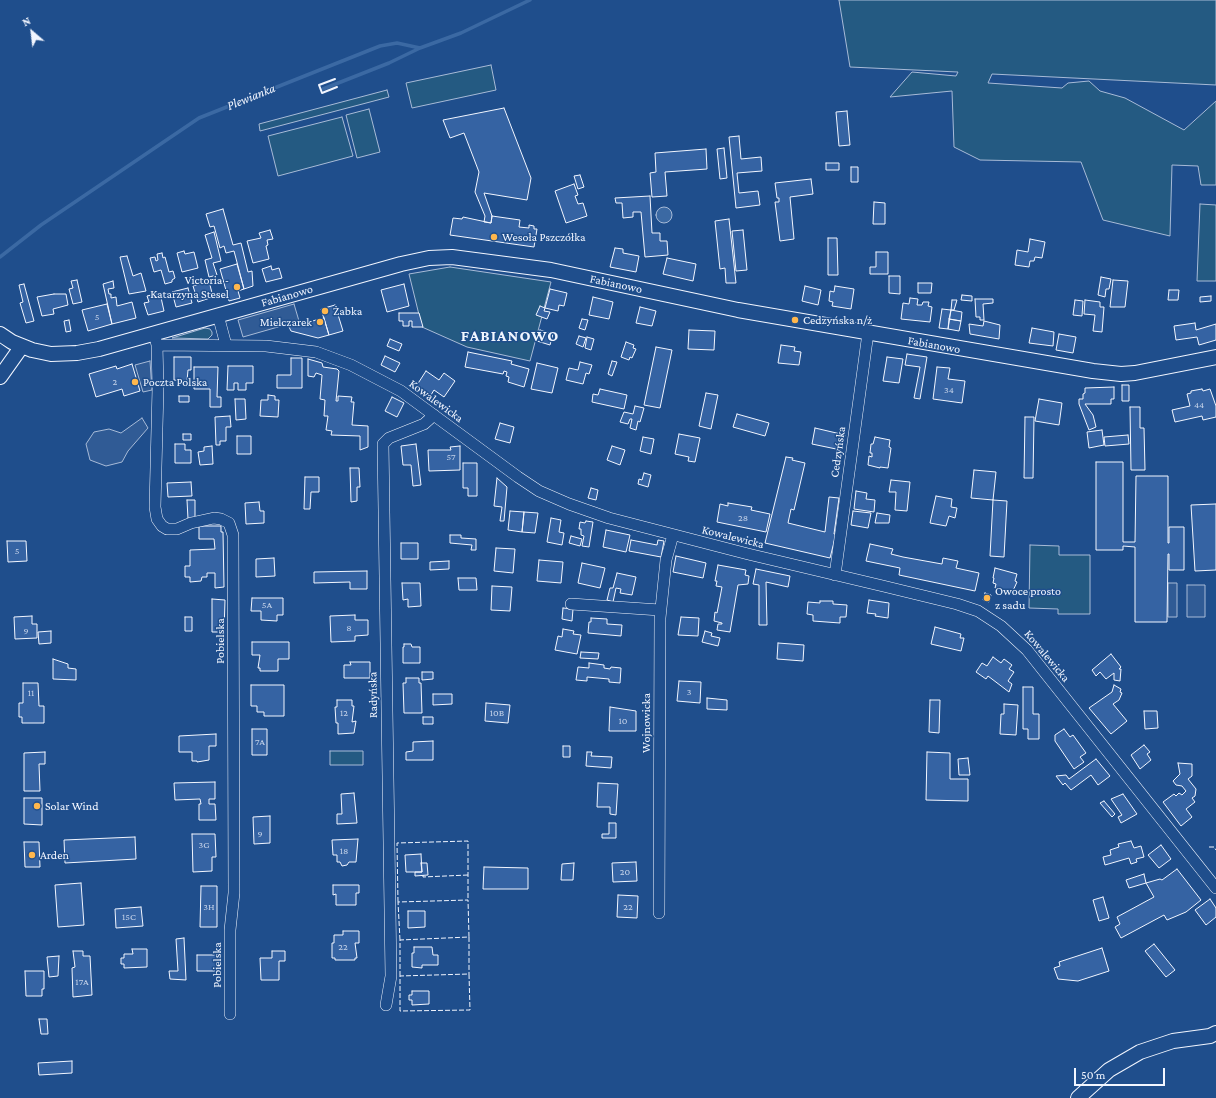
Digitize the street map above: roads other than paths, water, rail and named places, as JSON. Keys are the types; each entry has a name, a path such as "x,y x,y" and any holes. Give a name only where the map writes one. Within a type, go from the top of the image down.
{"street":[{"name":"Fabianowo","path":"2,339 46,353 69,354 156,339 218,316 401,264 429,258 452,257 551,270 738,310 1043,364 1108,373 1121,374 1148,371 1216,357"},
{"path":"218,316 226,345"},
{"name":"Cedzyńska","path":"835,575 868,333"},
{"name":"Kowalewicka","path":"156,339 226,345 283,347 322,354 351,365 394,388 539,491 594,513 674,535 967,607 988,617 1007,630 1027,650 1216,888"},
{"name":"Pobielska","path":"156,339 158,388 156,519 167,529 177,529 191,523 214,518 222,519 229,523 233,535 234,893 230,930 230,1014"},
{"path":"0,377 22,346"},
{"name":"Radyńska","path":"386,1005 391,976 383,444 389,438 424,424 434,415"},
{"name":"Wojnowicka","path":"659,913 658,738 660,610 666,560 674,535"},
{"path":"571,604 660,610"},
{"path":"1078,1098 1109,1070 1140,1052 1173,1041 1214,1036"}],"waterway":[{"name":"Plewianka","path":"0,257 41,225 199,118 380,46 397,43 420,48 461,33 530,0"},
{"path":"323,89 389,63 420,48"}],"place":[{"name":"Wesoła Pszczółka","path":"494,237"},
{"name":"Victoria - Katarzyna Stesel","path":"237,287"},
{"name":"Żabka","path":"325,311"},
{"name":"Cedzyńska n/ż","path":"795,320"},
{"name":"Mielczarek","path":"320,322"},
{"name":"Poczta Polska","path":"135,382"},
{"name":"Owoce prosto z sadu","path":"987,598"},
{"name":"Solar Wind","path":"37,806"},
{"name":"Arden","path":"32,855"}],"district":[{"name":"FABIANOWO","path":"510,336"}]}
